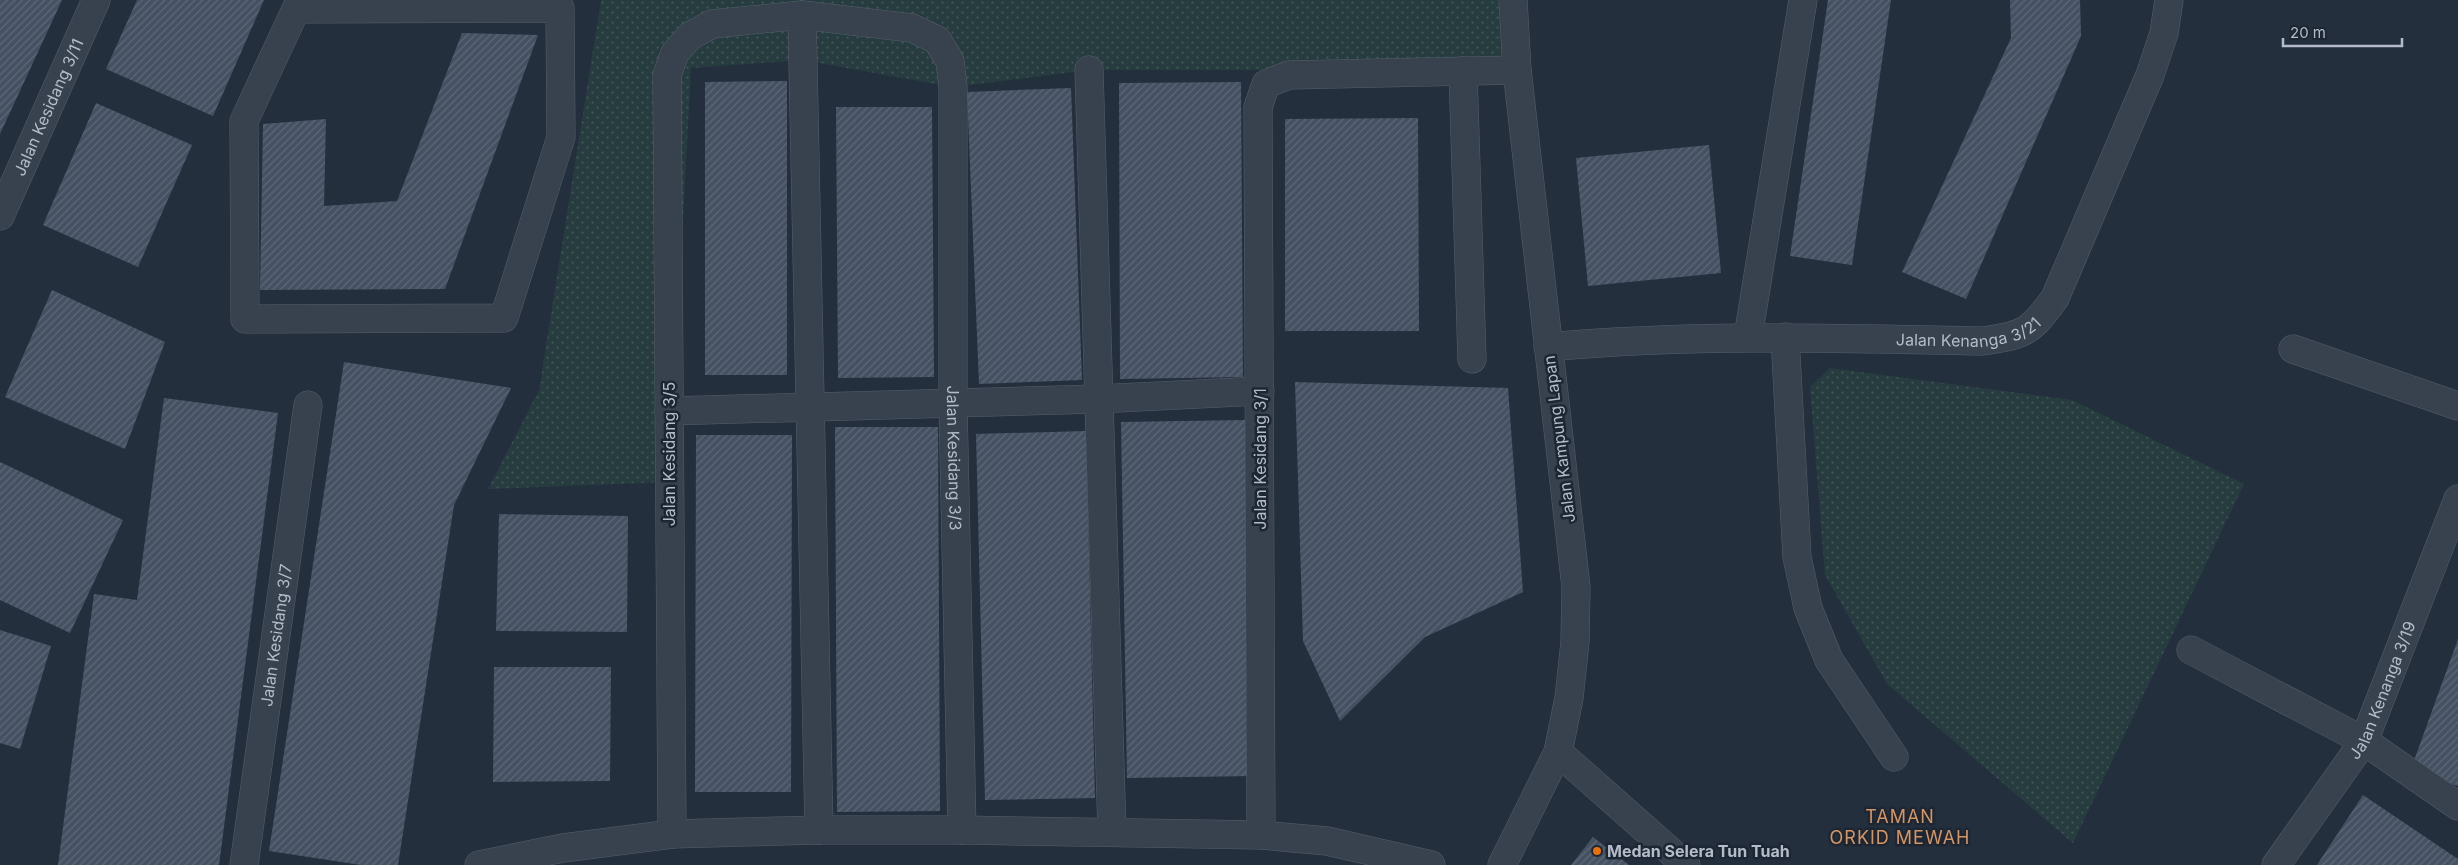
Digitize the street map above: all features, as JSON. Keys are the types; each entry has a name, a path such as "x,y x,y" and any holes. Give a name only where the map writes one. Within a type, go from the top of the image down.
{"street":[{"name":"Jalan Kesidang 3/11","path":"0,216 96,0"},
{"name":"Jalan Kampung Lapan","path":"1502,865 1558,752 1569,698 1575,642 1576,587 1517,70 1514,0"},
{"path":"1748,337 1803,0"},
{"name":"Jalan Kenanga 3/21","path":"1548,346 1629,340 1748,337 1984,341 2018,336 2039,320 2055,298 2150,75 2164,33 2169,0"},
{"path":"405,4 560,8 561,137 504,318 244,319 244,121 296,9 405,4"},
{"path":"802,15 819,830"},
{"name":"Jalan Kesidang 3/3","path":"667,75 675,53 690,36 712,24 802,15 912,28 936,40 950,61 953,87 953,403 962,830"},
{"path":"1089,70 1097,399 1112,832"},
{"path":"1472,359 1463,71 1517,70"},
{"name":"Jalan Kesidang 3/1","path":"1261,835 1258,107 1266,84 1289,75 1463,71"},
{"name":"Jalan Kesidang 3/5","path":"667,75 672,834"},
{"path":"1785,337 1797,557 1808,608 1829,660 1894,757"},
{"path":"2293,349 2458,406"},
{"path":"668,411 1097,399 1260,391"},
{"name":"Jalan Kesidang 3/7","path":"244,865 308,405"},
{"name":"Jalan Kenanga 3/19","path":"2276,865 2364,741 2458,499"},
{"path":"2191,650 2364,741 2458,806"},
{"path":"1558,752 1686,865"},
{"path":"479,865 563,848 672,834 819,830 962,830 1261,835 1327,841 1431,865"}],"green space":[{"path":"601,0 1513,0 1517,70 1089,70 953,87 802,60 691,68 669,482 488,489 539,390"},
{"path":"1830,368 2072,400 2244,484 2073,843 1887,684 1825,575 1810,387"}],"building":[{"path":"0,0 62,0 0,134"},
{"path":"137,0 264,0 213,116 106,69"},
{"path":"1828,0 1891,0 1852,265 1790,256"},
{"path":"2010,0 2080,0 2081,36 1966,299 1902,272 2011,38"},
{"path":"462,33 538,35 445,289 260,290 263,124 326,119 324,206 397,201"},
{"path":"787,81 787,375 705,375 705,82"},
{"path":"1241,82 1243,377 1120,379 1119,83"},
{"path":"1071,88 1082,380 979,384 967,92"},
{"path":"96,103 192,145 138,267 43,225"},
{"path":"836,107 932,107 934,377 838,378"},
{"path":"1418,118 1419,331 1285,331 1285,119"},
{"path":"1709,145 1721,273 1588,286 1576,158"},
{"path":"52,290 165,342 125,449 5,397"},
{"path":"344,362 511,388 454,505 398,865 361,865 269,851"},
{"path":"1295,382 1508,388 1523,592 1425,637 1340,721 1303,641"},
{"path":"164,398 278,413 219,865 58,865 94,594 137,600"},
{"path":"1246,420 1252,776 1127,778 1121,422"},
{"path":"835,427 938,427 940,811 837,812"},
{"path":"1086,431 1095,798 985,800 976,434"},
{"path":"696,435 792,435 791,792 695,792"},
{"path":"0,462 123,520 70,633 0,600"},
{"path":"499,514 628,516 627,632 496,631"},
{"path":"0,630 51,646 20,749 0,743"},
{"path":"2458,639 2458,786 2411,769"},
{"path":"494,667 611,667 610,781 493,782"},
{"path":"2363,795 2458,859 2458,865 2317,865"},
{"name":"Medan Selera Tun Tuah","path":"1593,837 1629,865 1571,865"}],"place":[{"name":"Medan Selera Tun Tuah","path":"1597,851"}],"district":[{"name":"TAMAN ORKID MEWAH","path":"1900,826"}]}
